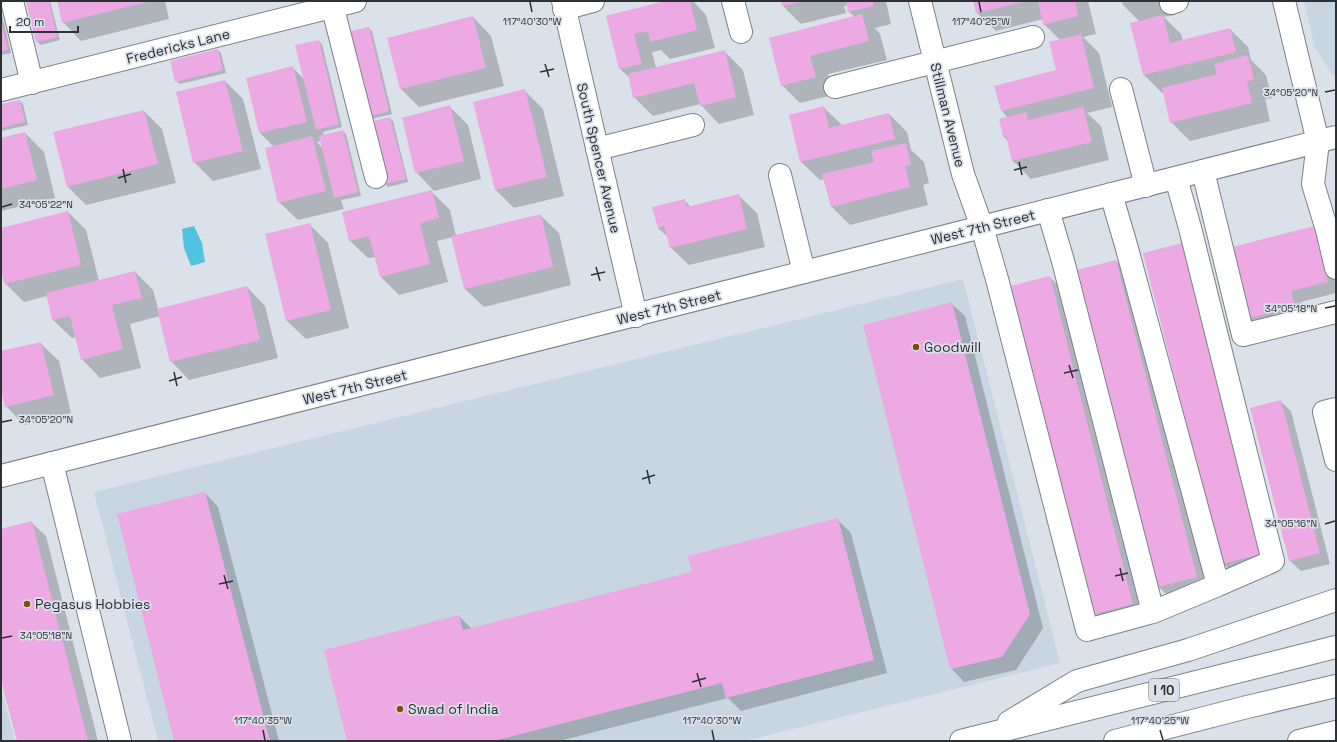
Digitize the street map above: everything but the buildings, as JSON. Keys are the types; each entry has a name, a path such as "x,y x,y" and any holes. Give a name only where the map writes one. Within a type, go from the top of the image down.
{"main road":[{"path":"12,1 32,83"},
{"name":"Fredericks Lane","path":"1,90 332,4 355,1"},
{"path":"564,5 593,1"},
{"path":"733,1 741,32"},
{"name":"Stillman Avenue","path":"920,1 963,174 982,227 1001,294 1087,630 1153,612"},
{"path":"1284,1 1327,140 1313,184 1336,268"},
{"path":"332,4 376,177"},
{"name":"South Spencer Avenue","path":"564,5 636,316"},
{"path":"835,87 1033,38"},
{"path":"1122,89 1146,186"},
{"path":"597,149 693,125"},
{"name":"West 7th Street","path":"1,476 1327,140"},
{"path":"1203,171 1243,335 1336,312"},
{"path":"780,175 804,272"},
{"path":"1048,210 1063,262 1153,612 1273,561 1190,228 1176,178"},
{"path":"1111,194 1218,585"},
{"path":"1336,409 1324,412 1336,460"},
{"path":"52,463 120,741"},
{"path":"991,733 1077,681 1188,650 1336,600"},
{"name":"I 10","path":"960,741 1336,647"},
{"path":"1247,707 1336,672"},
{"path":"1115,741 1336,686"},
{"path":"1299,741 1336,732"}],"shaded area":[{"path":"1304,1 1336,1 1336,77 1332,74 1315,48"},
{"path":"963,279 1060,663 745,741 158,741 94,492"},
{"path":"1,687 15,741 1,741"}],"water":[{"path":"194,226 202,243 205,262 191,266 184,248 182,229"}],"place":[{"name":"Goodwill","path":"916,347"},
{"name":"Pegasus Hobbies","path":"27,604"},
{"name":"Swad of India","path":"400,709"}]}
